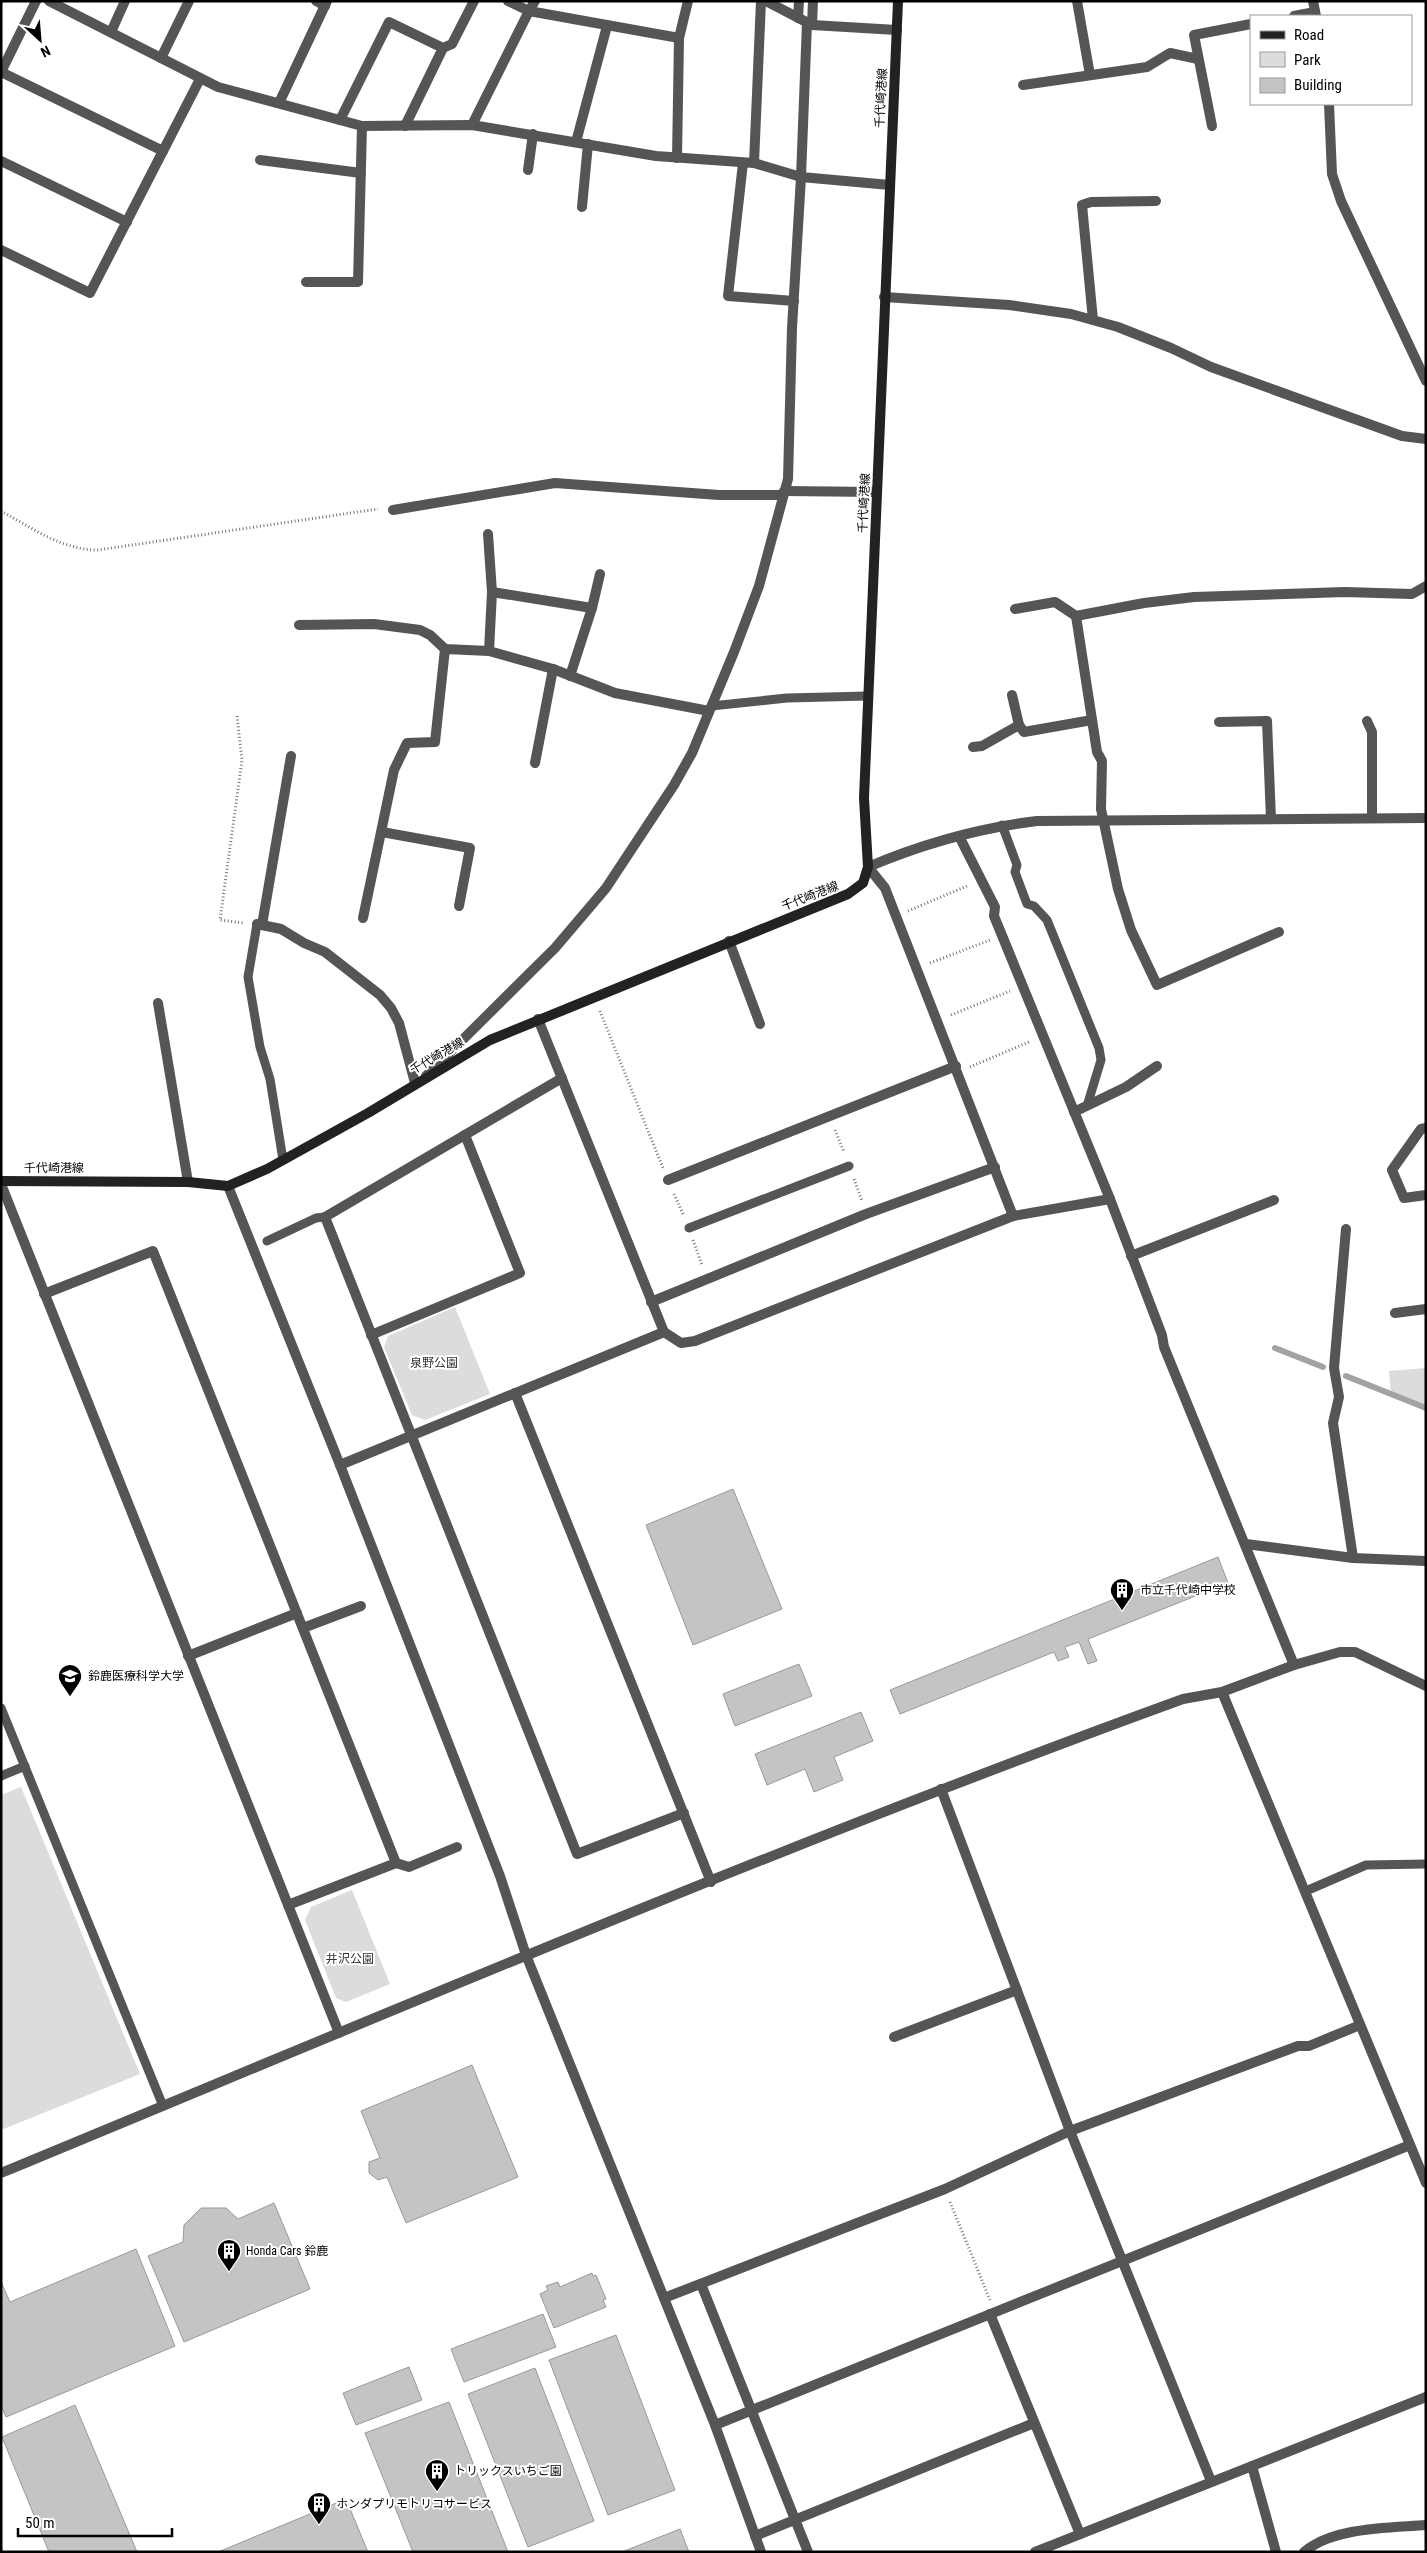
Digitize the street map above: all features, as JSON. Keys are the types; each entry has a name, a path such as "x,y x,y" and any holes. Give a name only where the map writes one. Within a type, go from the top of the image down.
{"main road":[{"name":"千代崎港線","path":"1,1182 188,1182 228,1186 283,1160 490,1040 848,894 863,883 868,867 864,798 898,1"}],"street":[{"path":"36,1 1,72 163,151"},
{"path":"49,1 218,87 362,126 472,125 677,158 754,163 801,177 890,185"},
{"path":"111,32 125,1"},
{"path":"161,58 189,1"},
{"path":"406,126 444,48 452,44 474,1"},
{"path":"508,1 529,12 679,38"},
{"path":"472,125 534,1"},
{"path":"677,158 679,38 688,1"},
{"path":"754,163 761,1"},
{"path":"766,1 806,22 897,30"},
{"path":"799,1 806,22"},
{"path":"290,756 260,925 281,929 304,943 325,952 380,995 391,1008 399,1023 420,1081 555,948 606,888 692,753 759,586 788,479 806,22 813,1"},
{"path":"1077,1 1090,75"},
{"path":"1313,1 1315,14"},
{"path":"279,103 323,3"},
{"path":"340,120 389,22 444,48"},
{"path":"1212,126 1194,35 1250,24"},
{"path":"576,142 607,26"},
{"path":"1023,85 1147,66 1170,53 1198,59"},
{"path":"1,250 90,293 200,79"},
{"path":"1329,105 1332,174 1341,201 1426,380"},
{"path":"306,282 358,282 362,126"},
{"path":"528,170 533,134"},
{"path":"582,208 588,144"},
{"path":"260,160 361,173"},
{"path":"1,161 126,222"},
{"path":"742,163 728,296 794,300"},
{"path":"1093,320 1082,205 1091,202 1156,201"},
{"path":"884,297 1009,305 1070,314 1093,320 1145,337 1211,367 1271,390 1402,436 1426,439"},
{"path":"394,510 555,483 719,495 877,492"},
{"path":"488,534 492,592 489,651"},
{"path":"570,676 592,608 600,574"},
{"path":"1015,609 1055,602 1076,616 1144,603 1194,598 1345,592 1412,594 1426,586"},
{"path":"492,592 592,608"},
{"path":"1076,616 1097,752 1102,761 1101,809 1118,889 1131,930 1157,985 1279,932"},
{"path":"299,625 374,624 381,627 420,630 430,635 445,648 489,651 553,670 615,693 710,708"},
{"path":"364,918 394,770 407,742 435,742 445,648"},
{"path":"535,763 553,670"},
{"path":"1012,695 1019,726 1024,732 1092,720"},
{"path":"1219,722 1267,721 1271,819"},
{"path":"1367,721 1372,732 1372,818"},
{"path":"974,747 982,746 1019,726"},
{"path":"1013,1216 885,888 868,867 959,836 1002,825 1037,821 1426,818"},
{"path":"382,832 470,848 459,906"},
{"path":"959,836 995,907 994,916 1110,1199 1162,1335 1164,1347 1294,1665"},
{"path":"729,941 760,1024"},
{"path":"158,1003 188,1182"},
{"path":"538,1019 664,1332 681,1343 695,1341 1013,1216 1110,1199"},
{"path":"1074,1112 1126,1087 1157,1066"},
{"path":"668,1180 957,1069"},
{"path":"562,1078 325,1217 578,1854 684,1813"},
{"path":"1426,1128 1420,1129 1392,1170 1404,1198 1426,1194"},
{"path":"371,1335 520,1272 465,1135"},
{"path":"651,1302 866,1214 995,1167"},
{"path":"1,1182 339,2033"},
{"path":"228,1186 340,1465 500,1876 526,1955 715,2425 761,2552"},
{"path":"1131,1256 1274,1200"},
{"path":"1346,1229 1334,1368 1339,1397 1333,1423 1352,1558"},
{"path":"44,1294 153,1250 396,1863"},
{"path":"1395,1314 1426,1309"},
{"path":"340,1465 664,1332"},
{"path":"515,1393 711,1882"},
{"path":"1246,1544 1352,1558 1426,1561"},
{"path":"303,1628 361,1606"},
{"path":"188,1656 297,1613"},
{"path":"1,2173 526,1955 942,1789 1183,1699 1222,1692 1294,1665 1340,1652 1355,1652 1426,1686"},
{"path":"1222,1692 1426,2183"},
{"path":"942,1789 1070,2131 1212,2481"},
{"path":"288,1905 396,1863 409,1867 457,1847"},
{"path":"894,2037 1017,1990"},
{"path":"664,2298 944,2189 1070,2131 1298,2046 1309,2046 1360,2025"},
{"path":"715,2425 1410,2145"},
{"path":"701,2284 808,2552"},
{"path":"992,2313 1034,2423 1080,2534"},
{"path":"1035,2552 1426,2397"},
{"path":"755,2536 1034,2423"},
{"path":"1252,2466 1276,2552"},
{"path":"1304,2552 1313,2544 1360,2531 1426,2526"}],"lane":[{"path":"710,708 787,698 868,696"},
{"path":"1002,825 1017,865 1015,872 1027,904 1034,906 1047,920 1099,1048 1101,1060 1087,1106"},
{"path":"260,925 248,977 260,1047 270,1080 283,1160"},
{"path":"689,1228 849,1166"},
{"path":"267,1240 316,1218 325,1217"},
{"path":"1,1708 163,2106"},
{"path":"1,1776 25,1766"},
{"path":"1306,1891 1366,1865 1426,1864"}],"path":[{"path":"1,511 55,541 83,550 98,550 286,524 383,508 394,510"},
{"path":"237,716 242,760 220,920 260,925"},
{"path":"896,916 982,880"},
{"path":"917,968 1002,936"},
{"path":"938,1020 1022,986"},
{"path":"594,996 689,1228 707,1279"},
{"path":"957,1069 1043,1036"},
{"path":"944,2189 992,2313"}],"green space":[{"name":"泉野公園","path":"455,1307 490,1394 425,1420 412,1415 384,1347 388,1336"},
{"path":"1426,1368 1426,1405 1391,1393 1389,1371"},
{"path":"21,1787 140,2074 1,2130 1,1795"},
{"name":"井沢公園","path":"352,1890 390,1984 346,2002 336,1998 305,1920 311,1907"}],"building":[{"path":"733,1489 782,1609 693,1645 646,1525"},
{"name":"市立千代崎中学校","path":"1218,1557 1228,1583 1088,1639 1097,1661 1088,1664 1079,1642 1065,1647 1069,1657 1058,1661 1054,1652 900,1714 890,1690"},
{"path":"799,1664 812,1696 735,1726 723,1694"},
{"path":"861,1712 873,1741 834,1757 843,1780 814,1792 805,1769 767,1785 755,1754"},
{"path":"472,2065 518,2177 406,2223 387,2177 378,2180 369,2173 369,2162 380,2158 361,2111"},
{"name":"Honda Cars 鈴鹿","path":"274,2203 310,2289 184,2342 148,2256 183,2242 184,2225 201,2208 226,2208 238,2219"},
{"path":"136,2249 175,2346 6,2417 1,2405 1,2282 10,2302"},
{"path":"592,2273 593,2276 596,2275 606,2299 603,2300 606,2307 554,2328 540,2294 548,2290 546,2286 558,2282 560,2287"},
{"path":"543,2314 556,2347 464,2382 451,2349"},
{"name":"トリックスいちご園","path":"616,2335 675,2490 608,2515 549,2360"},
{"path":"409,2367 422,2400 356,2425 343,2393"},
{"name":"トリックスいちご園","path":"535,2368 594,2521 528,2547 468,2394"},
{"name":"トリックスいちご園","path":"449,2402 508,2552 413,2552 365,2433"},
{"path":"75,2405 137,2552 49,2552 2,2437"},
{"name":"ホンダプリモトリコサービス","path":"346,2499 368,2552 218,2552"},
{"path":"680,2529 689,2552 622,2552"}],"waterway":[{"path":"1275,1348 1323,1367"},
{"path":"1346,1376 1426,1408"}],"place":[{"name":"市立千代崎中学校","path":"1122,1611"},
{"name":"鈴鹿医療科学大学","path":"70,1697"},
{"name":"Honda Cars 鈴鹿","path":"229,2272"},
{"name":"トリックスいちご園","path":"437,2492"},
{"name":"ホンダプリモトリコサービス","path":"319,2525"}]}
